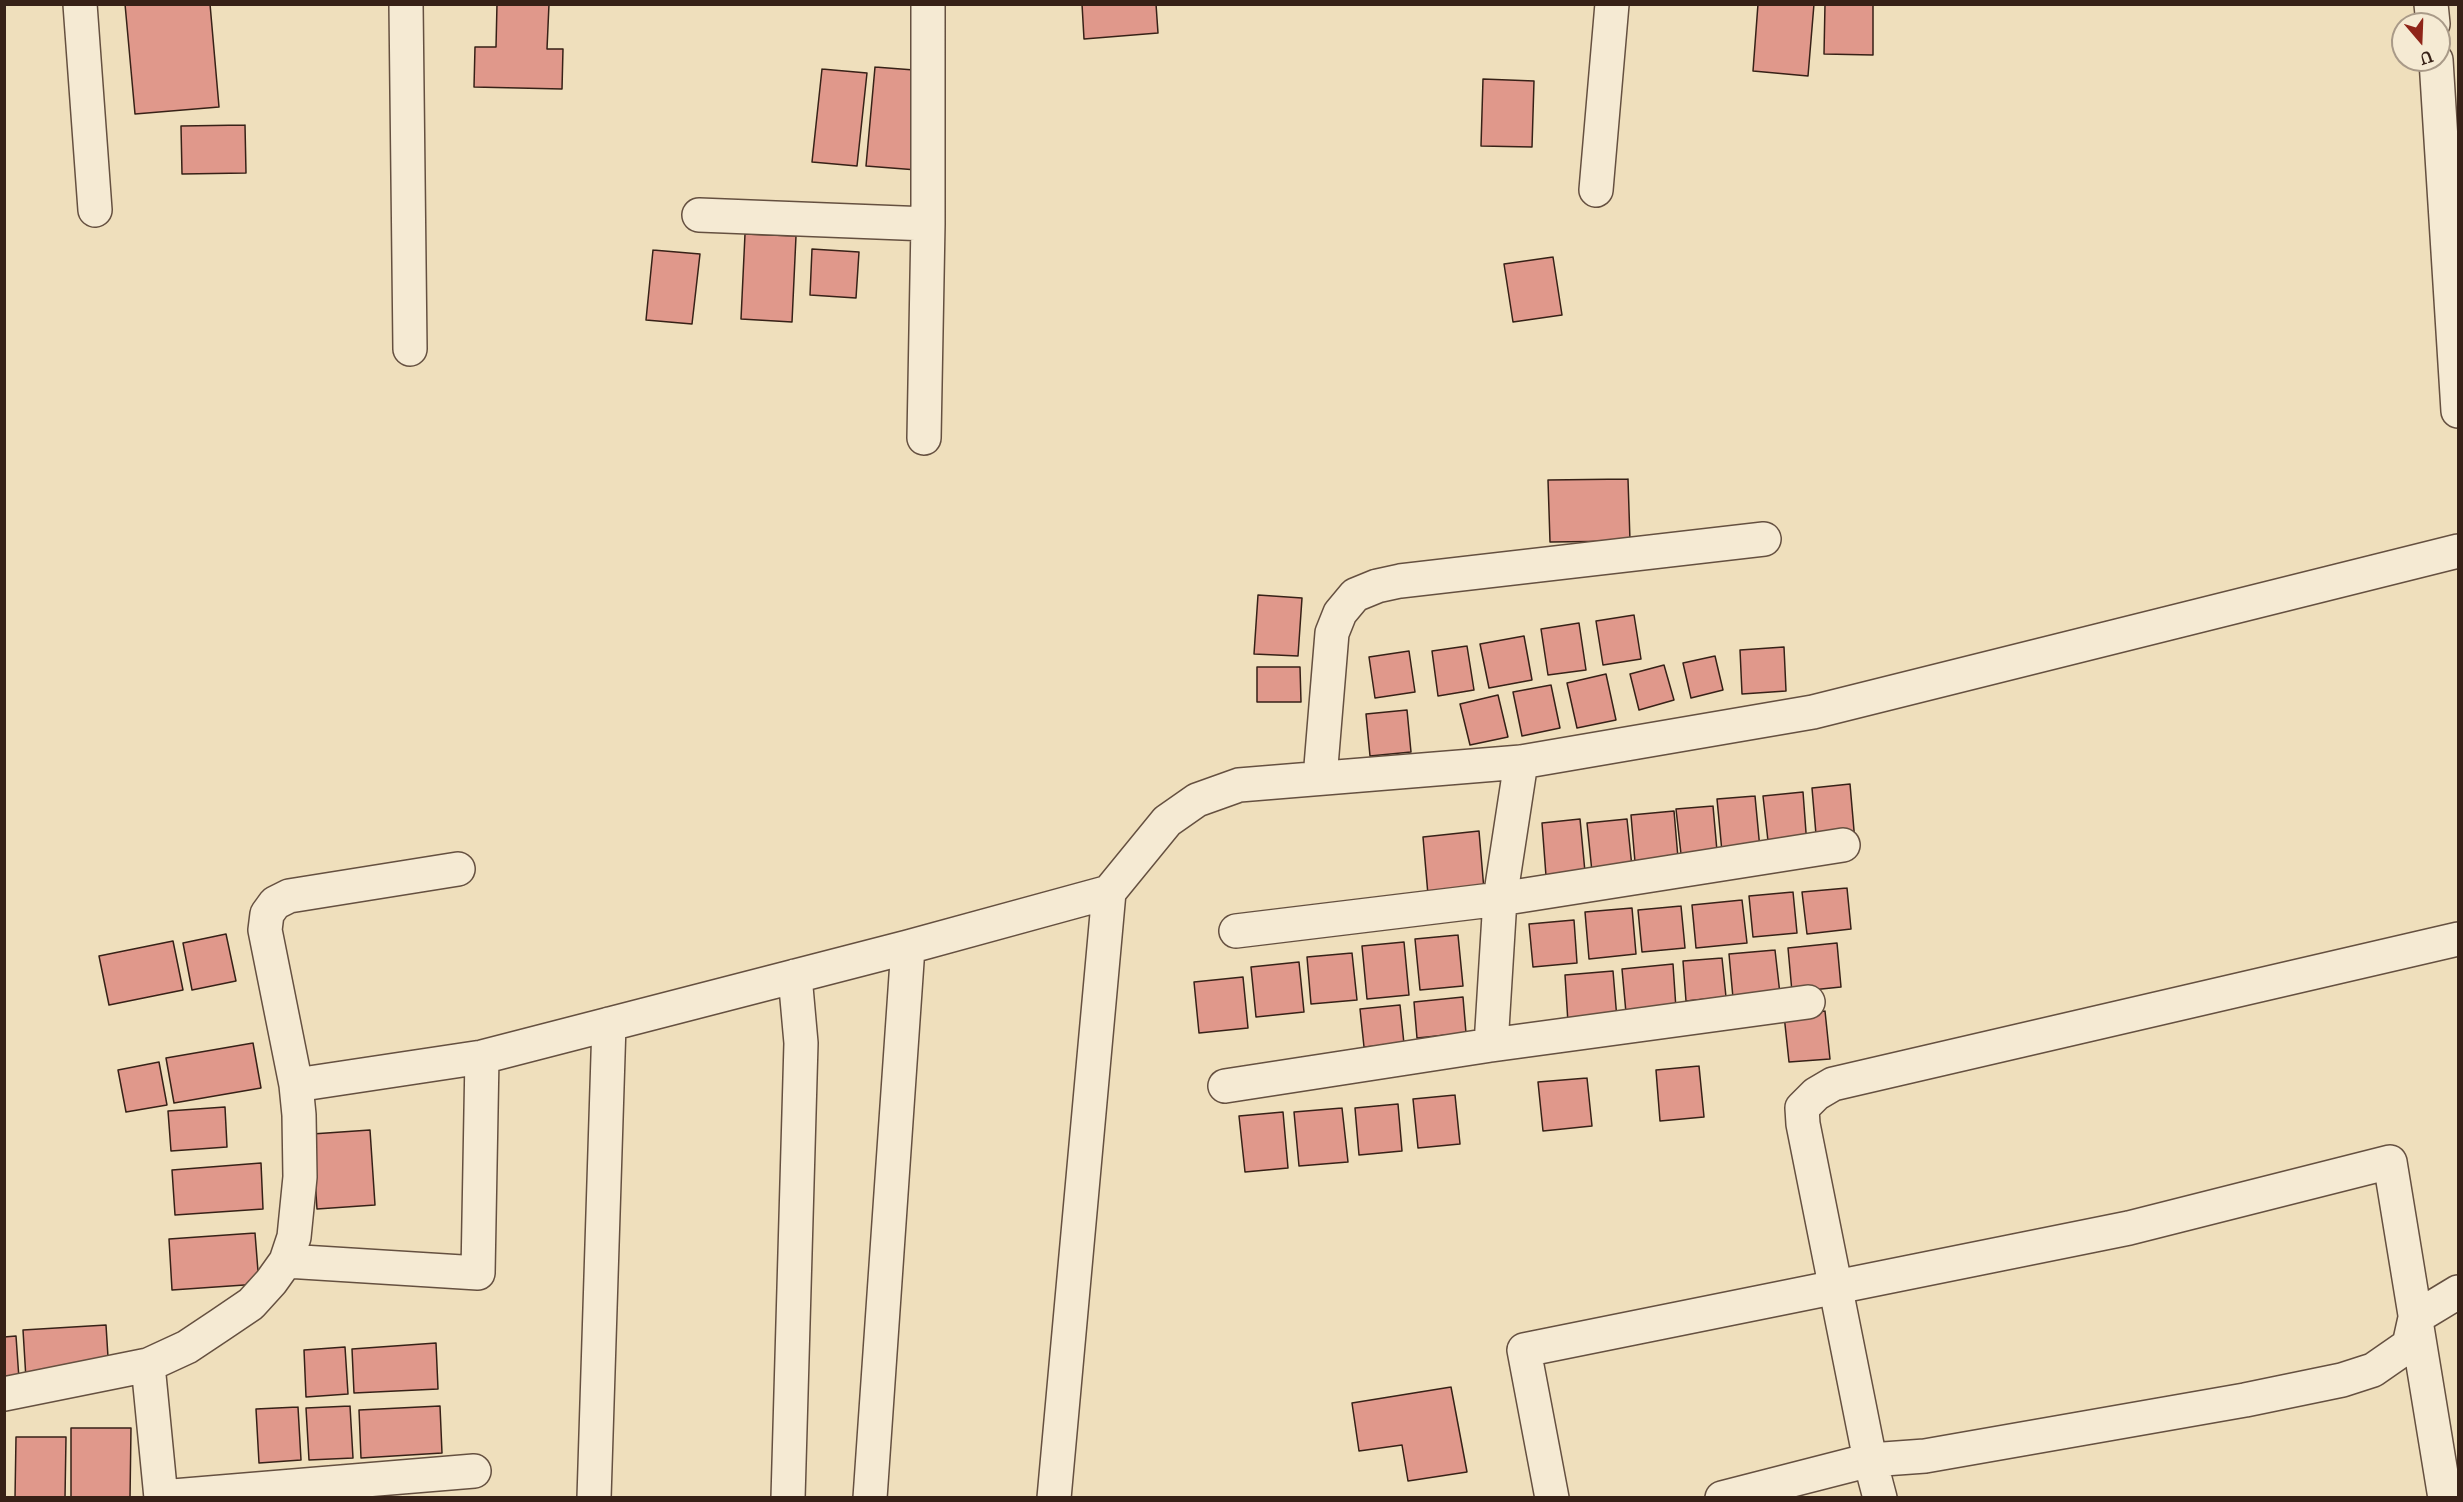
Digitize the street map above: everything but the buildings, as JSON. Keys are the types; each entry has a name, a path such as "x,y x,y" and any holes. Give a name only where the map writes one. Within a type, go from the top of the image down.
{"street":[{"path":"80,4 95,210"},
{"path":"406,4 410,349"},
{"path":"924,438 928,224 928,4"},
{"path":"1596,190 1612,4"},
{"path":"2437,72 2458,411"},
{"path":"699,215 928,224"},
{"path":"1320,778 1332,633 1340,613 1355,595 1400,581 1764,539"},
{"path":"1054,1497 1109,892 1167,821 1197,801 1239,785 1521,762 1813,712 2458,550"},
{"path":"1491,1045 1500,899 1521,762"},
{"path":"1236,931 1500,899 1843,845"},
{"path":"4,1394 148,1365 187,1347 251,1304 272,1282 286,1261 294,1237 300,1177 296,1085 266,930 267,914 275,903 289,896 458,869"},
{"path":"296,1085 482,1057 908,947 1109,892"},
{"path":"1880,1497 1870,1460 1803,1124 1802,1108 1816,1094 1833,1084 2458,939"},
{"path":"870,1497 908,947"},
{"path":"788,1497 801,1044 795,976"},
{"path":"1225,1086 1491,1045 1808,1002"},
{"path":"594,1497 609,1024"},
{"path":"286,1261 478,1273 482,1057"},
{"path":"1552,1497 1524,1350 2129,1228 2390,1162 2445,1497"},
{"path":"1722,1497 1870,1460 1925,1456 2233,1402 2342,1380 2373,1371 2409,1346 2415,1318 2458,1292"},
{"path":"148,1365 161,1497 474,1470"}]}
